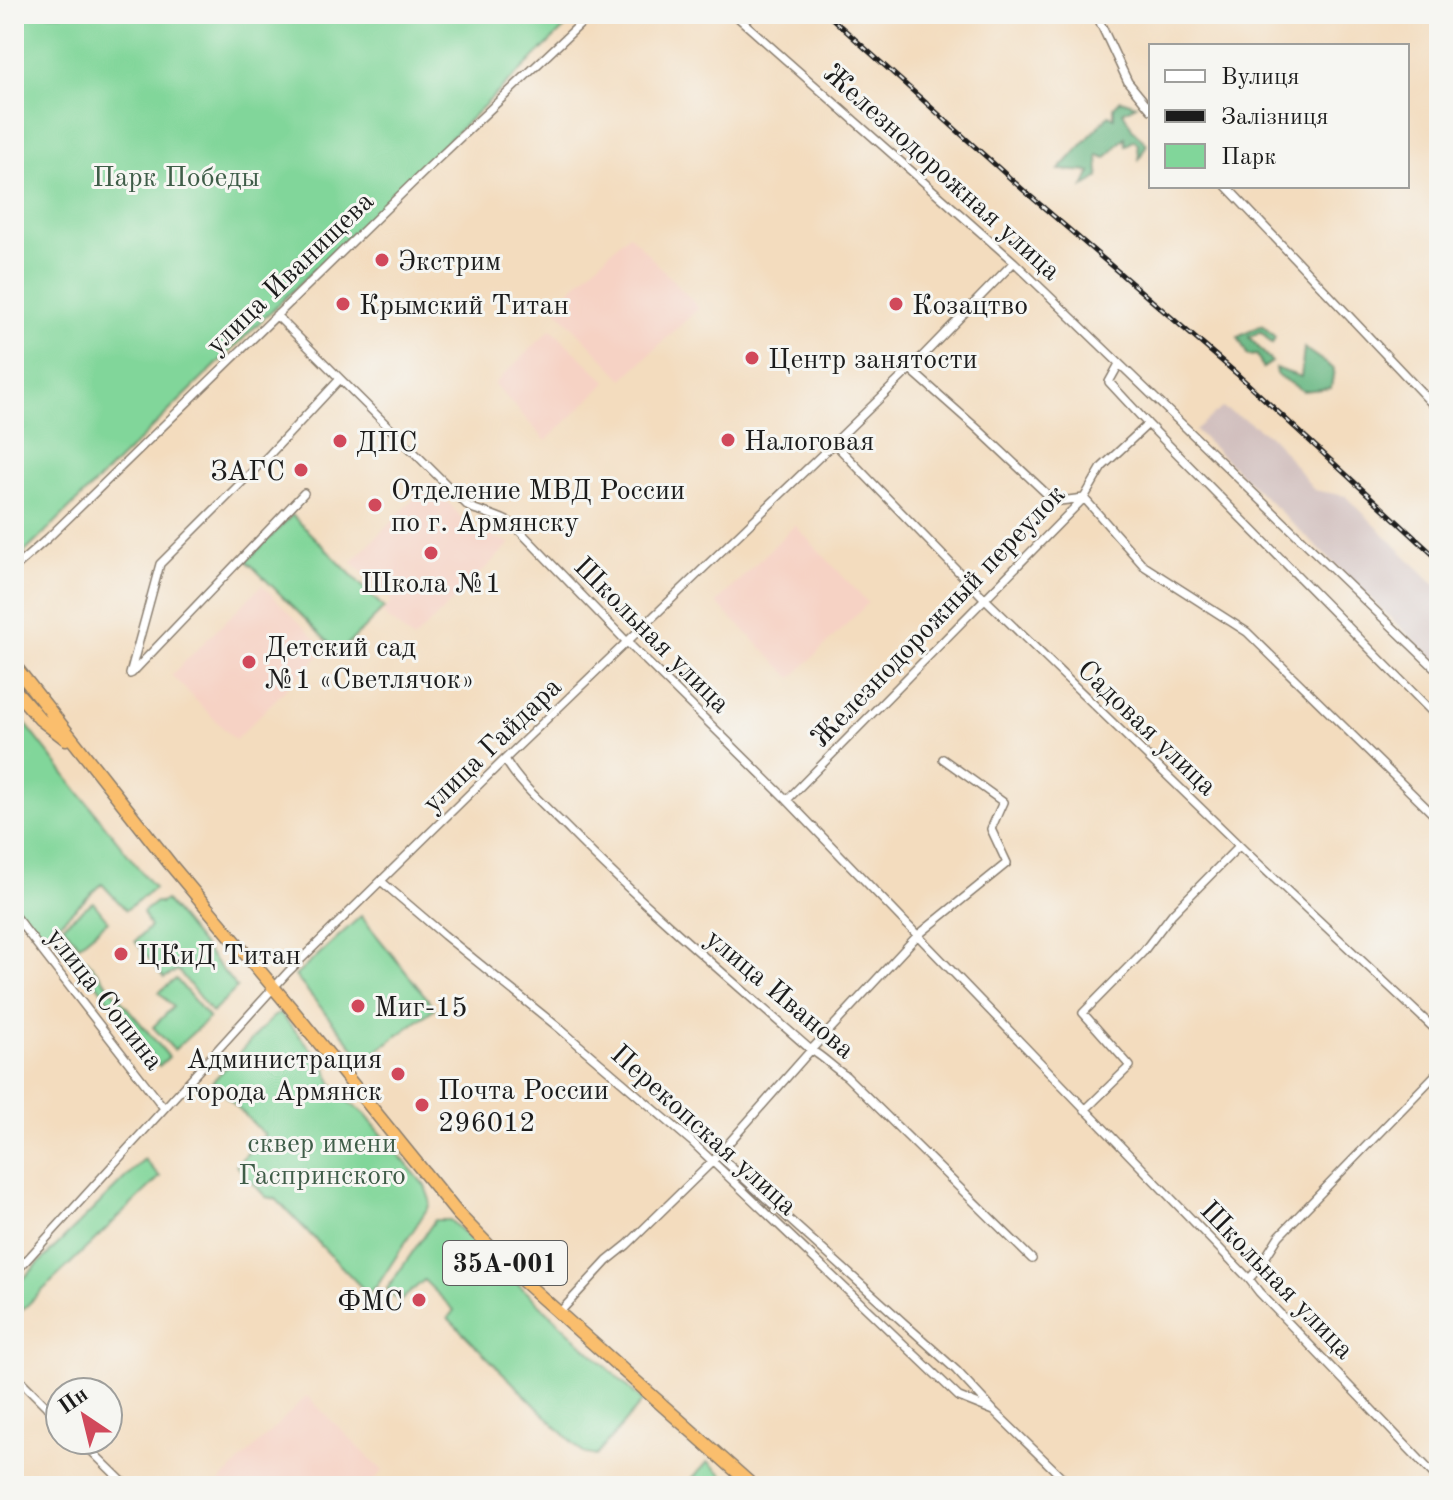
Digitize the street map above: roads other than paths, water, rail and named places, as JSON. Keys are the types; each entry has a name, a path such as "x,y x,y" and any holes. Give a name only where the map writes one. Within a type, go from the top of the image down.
{"highway":[{"name":"35А-001","path":"14,665 177,872 457,1213 513,1271 753,1486"},
{"name":"35А-001","path":"14,689 40,719 79,749"}],"street":[{"name":"улица Иванищева","path":"16,568 591,14"},
{"name":"Железнодорожная улица","path":"734,14 1014,262 1439,672"},
{"path":"1096,14 1128,82 1149,108"},
{"path":"1228,188 1439,411"},
{"name":"улица Гайдара","path":"14,1274 251,1015 273,987 910,369 1014,262"},
{"name":"Школьная улица","path":"276,315 469,507 514,525 787,800 1439,1480"},
{"path":"1119,364 1109,382 1439,719"},
{"path":"910,369 1049,496 1060,501 1084,498 1144,566 1247,632 1439,820"},
{"path":"304,493 130,674 160,564 340,379"},
{"name":"Железнодорожный переулок","path":"787,800 1014,571 1084,498 1102,467 1148,424"},
{"name":"Садовая улица","path":"834,443 984,598 1239,846 1439,1033"},
{"name":"улица Иванова","path":"505,759 535,796 612,874 833,1069 846,1076 1032,1259"},
{"path":"559,1313 607,1261 715,1159 917,936 1007,863 991,829 1003,802 943,759"},
{"path":"1085,1110 1130,1066 1083,1013 1143,952 1172,914 1239,846"},
{"name":"Перекопская улица","path":"382,882 715,1159 956,1370 1071,1486"},
{"name":"улица Сопина","path":"14,915 164,1108"},
{"path":"1249,1279 1279,1236 1439,1071"},
{"name":"Перекопская улица","path":"715,1159 959,1397 994,1411"},
{"path":"14,1374 44,1404"},
{"path":"96,1456 127,1486"}],"railway":[{"path":"827,14 1021,188 1237,374 1439,560"}],"place":[{"name":"Экстрим","path":"382,260"},
{"name":"Крымский Титан","path":"343,304"},
{"name":"Козацтво","path":"896,304"},
{"name":"Центр занятости","path":"752,358"},
{"name":"Налоговая","path":"728,440"},
{"name":"ДПС","path":"340,441"},
{"name":"ЗАГС","path":"301,470"},
{"name":"Отделение МВД России по г. Армянску","path":"375,505"},
{"name":"Школа №1","path":"431,553"},
{"name":"Детский сад №1 «Светлячок»","path":"249,662"},
{"name":"ЦКиД Титан","path":"121,954"},
{"name":"Миг-15","path":"358,1006"},
{"name":"Администрация города Армянск","path":"398,1074"},
{"name":"Почта России 296012","path":"422,1105"},
{"name":"ФМС","path":"419,1300"}],"park label":[{"name":"Парк Победы","path":"176,176"},
{"name":"сквер имени Гаспринского","path":"322,1158"}]}
